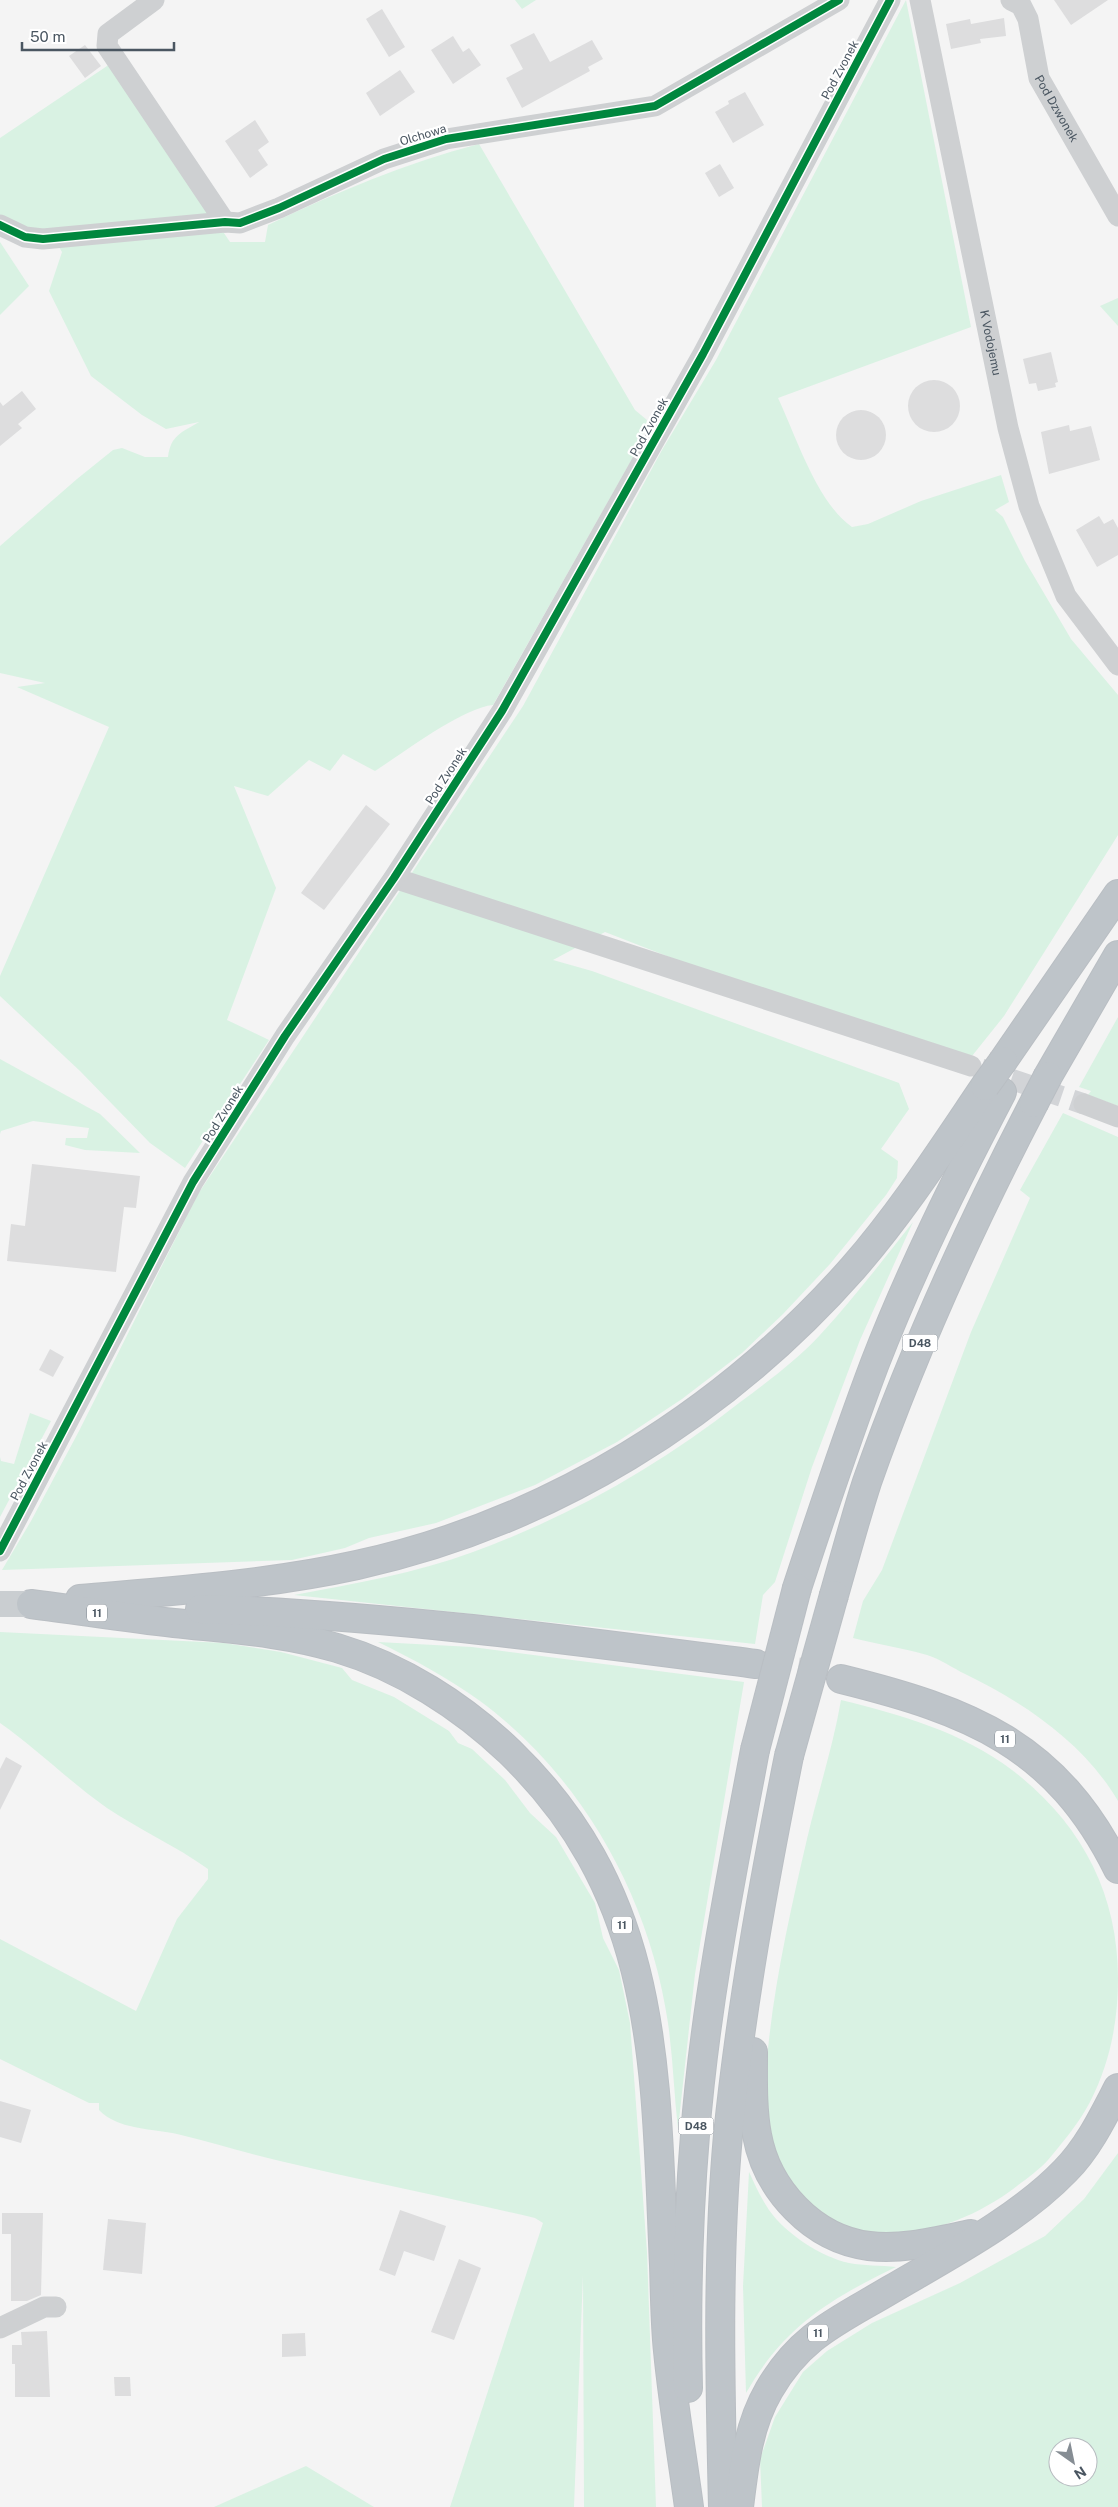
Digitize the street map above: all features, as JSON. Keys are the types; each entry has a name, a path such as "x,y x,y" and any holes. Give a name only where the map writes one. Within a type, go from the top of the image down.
{"highway":[{"name":"D48","path":"690,2507 687,2329 689,2233 695,2134 720,1938 755,1750 797,1588 835,1472 876,1362 922,1254 986,1081 1010,1063 1118,894"},
{"name":"D48","path":"723,2507 719,2329 722,2232 728,2136 753,1943 789,1756 867,1483 907,1374 952,1268 1034,1103 1118,955"},
{"path":"31,1604 213,1587 357,1565 427,1547 497,1522 589,1479 629,1457 690,1416 749,1371 804,1321 854,1267 900,1209 986,1081"},
{"name":"11","path":"31,1604 282,1612 521,1634 756,1664"},
{"name":"11","path":"31,1604 272,1633 337,1648 391,1668 441,1697 487,1730 528,1770 564,1813 594,1859 618,1910 635,1963 646,2018 658,2129 668,2350 690,2507"},
{"name":"11","path":"841,1679 931,1704 973,1722 1012,1744 1048,1770 1078,1802 1103,1838 1118,1870"},
{"path":"753,1943 754,2116 763,2158 783,2195 814,2224 850,2242 869,2246 910,2246 987,2231"},
{"name":"11","path":"739,2507 749,2440 757,2414 774,2383 800,2349 819,2332 853,2310 888,2292 1029,2204 1066,2170 1097,2128 1118,2088"}],"main road":[{"name":"11","path":"0,1604 31,1604"}],"street":[{"path":"154,0 108,34 107,46 225,222"},
{"name":"Olchowa","path":"0,225 25,237 43,239 225,222 240,223 278,208 384,159 446,139 655,106 839,0"},
{"name":"Pod Zvonek","path":"0,1551 193,1182 285,1036 394,878 507,702 702,354 890,0"},
{"name":"K Vodojemu","path":"920,0 1004,409 1029,506 1066,596 1118,665"},
{"name":"Pod Dzwonek","path":"1011,0 1021,5 1028,19 1039,78 1118,216"},
{"path":"394,878 986,1081"},
{"path":"1084,1104 1118,1117"},
{"path":"0,2328 44,2307 56,2307"}],"green space":[{"path":"515,0 536,0 522,9"},
{"path":"906,0 971,327 778,398 818,486 828,502 852,527 868,524 921,501 1001,475 1009,502 995,510 1003,517 1025,561 1071,639 1118,695 1118,835 1004,1016 972,1056 677,960 605,932 553,960 592,971 899,1083 909,1109 881,1149 898,1161 897,1178 886,1195 830,1264 783,1314 742,1353 682,1399 617,1442 535,1485 436,1523 369,1538 345,1548 292,1560 2,1570 31,1521 79,1431 198,1194 523,706 662,450 716,360"},
{"path":"110,64 230,242 265,242 268,225 294,213 398,169 479,144 635,410 647,420 640,445 493,705 480,708 449,722 375,771 343,754 330,771 309,760 268,796 234,786 276,888 227,1020 269,1040 185,1168 150,1143 80,1071 0,996 0,976 109,727 17,687 45,683 0,673 0,546 113,450 122,448 145,457 168,457 174,439 199,422 166,429 142,415 91,376 49,291 62,252 48,229 25,229 0,216 0,138"},
{"path":"0,242 29,286 0,315"},
{"path":"1118,298 1118,326 1100,306"},
{"path":"1118,1017 1118,1106 1088,1095 1091,1091 1079,1087"},
{"path":"0,1059 100,1114 140,1153 85,1150 65,1145 66,1138 87,1138 89,1128 33,1121 1,1131 0,1134"},
{"path":"1063,1113 1118,1137 1118,1801 1104,1780 1070,1743 1031,1712 1009,1698 932,1657 853,1638 863,1601 882,1570 971,1332 1030,1198 1020,1190"},
{"path":"913,1222 860,1340 812,1467 775,1582 763,1595 755,1644 294,1595 407,1572 473,1552 544,1523 645,1469 709,1426 801,1354 844,1308"},
{"path":"30,1413 51,1421 0,1517 0,1457 1,1461 14,1464"},
{"path":"0,1632 224,1643 281,1652 342,1668 352,1680 394,1697 449,1731 458,1743 472,1749 505,1780 530,1813 556,1837 595,1903 603,1938 619,1970 630,2023 647,2252 656,2507 584,2507 583,2275 574,2507 450,2507 543,2223 535,2218 280,2161 177,2134 125,2125 106,2116 99,2110 99,2103 89,2103 0,2059 0,1939 136,2011 177,1919 208,1879 208,1869 107,1808 0,1723"},
{"path":"378,1642 472,1647 744,1682 695,1974 678,2129 670,2036 659,1976 645,1930 628,1886 606,1843 580,1803 550,1765 517,1731 480,1701 455,1684"},
{"path":"841,1700 909,1719 952,1735 993,1757 1036,1790 1057,1812 1075,1836 1090,1861 1102,1888 1111,1917 1116,1947 1118,1994 1112,2042 1103,2072 1090,2102 1070,2132 1044,2164 1009,2192 973,2213 936,2227 899,2234 864,2232 832,2221 804,2201 782,2170 764,2119 765,2079 779,1970 811,1821 834,1735"},
{"path":"1118,2153 1118,2507 762,2507 760,2459 775,2417 803,2372 827,2351 872,2323 960,2283 1045,2236 1084,2199"},
{"path":"749,2172 769,2210 784,2227 804,2243 838,2260 849,2263 896,2267 849,2291 792,2333 776,2350 746,2393 743,2286"},
{"path":"306,2466 374,2507 214,2507"}],"building":[{"path":"1054,0 1108,0 1071,25"},
{"path":"382,9 405,47 389,57 366,19"},
{"path":"1004,18 1006,36 980,39 981,43 951,49 946,24 970,19 971,24"},
{"path":"534,33 550,62 592,40 603,59 588,67 590,71 522,108 506,78 523,69 510,45"},
{"path":"453,36 463,52 469,48 481,65 453,84 431,50"},
{"path":"85,45 101,66 85,78 69,56"},
{"path":"400,70 415,92 380,116 366,93"},
{"path":"745,92 764,125 733,143 715,112 729,104 728,101"},
{"path":"255,120 269,142 258,150 268,165 250,178 225,141"},
{"path":"720,164 734,188 719,197 705,173"},
{"path":"1051,352 1058,382 1055,383 1056,387 1038,391 1036,383 1029,384 1023,359"},
{"path":"934,380 944,382 952,388 958,396 960,406 958,416 952,424 944,430 934,432 924,430 916,424 910,416 908,406 910,396 916,388 924,382"},
{"path":"22,391 36,409 18,424 22,428 0,446 0,402 3,406"},
{"path":"856,410 866,410 879,417 886,430 886,440 879,453 866,460 856,460 847,456 840,449 836,440 836,430 840,421 847,414"},
{"path":"1069,425 1070,431 1091,426 1100,460 1049,474 1041,432"},
{"path":"1099,516 1104,524 1113,519 1118,528 1118,555 1097,567 1076,530"},
{"path":"366,805 390,824 324,910 301,893"},
{"path":"32,1164 140,1176 136,1208 124,1207 116,1272 7,1261 11,1224 25,1226"},
{"path":"50,1349 64,1357 53,1377 39,1370"},
{"path":"6,1757 22,1766 0,1810 0,1769"},
{"path":"0,2101 31,2110 21,2143 0,2137"},
{"path":"400,2210 446,2226 434,2261 404,2251 395,2276 379,2270"},
{"path":"2,2213 43,2213 41,2295 27,2301 11,2301 11,2234 2,2234"},
{"path":"108,2219 146,2223 142,2274 103,2270"},
{"path":"459,2259 481,2268 454,2340 431,2332"},
{"path":"47,2331 50,2397 15,2397 15,2364 12,2364 12,2345 22,2345 21,2332"},
{"path":"305,2333 306,2356 282,2357 282,2334"},
{"path":"114,2377 130,2377 131,2396 115,2396"}],"tunnel":[{"path":"981,1069 1084,1104"},
{"path":"756,1664 841,1679"}],"cycle path":[{"path":"0,225 25,237 43,239 225,222 240,223 279,208 384,159 446,139 655,106 839,0"},
{"path":"0,1551 193,1182 285,1036 394,878 502,711 703,354 890,0"}]}
